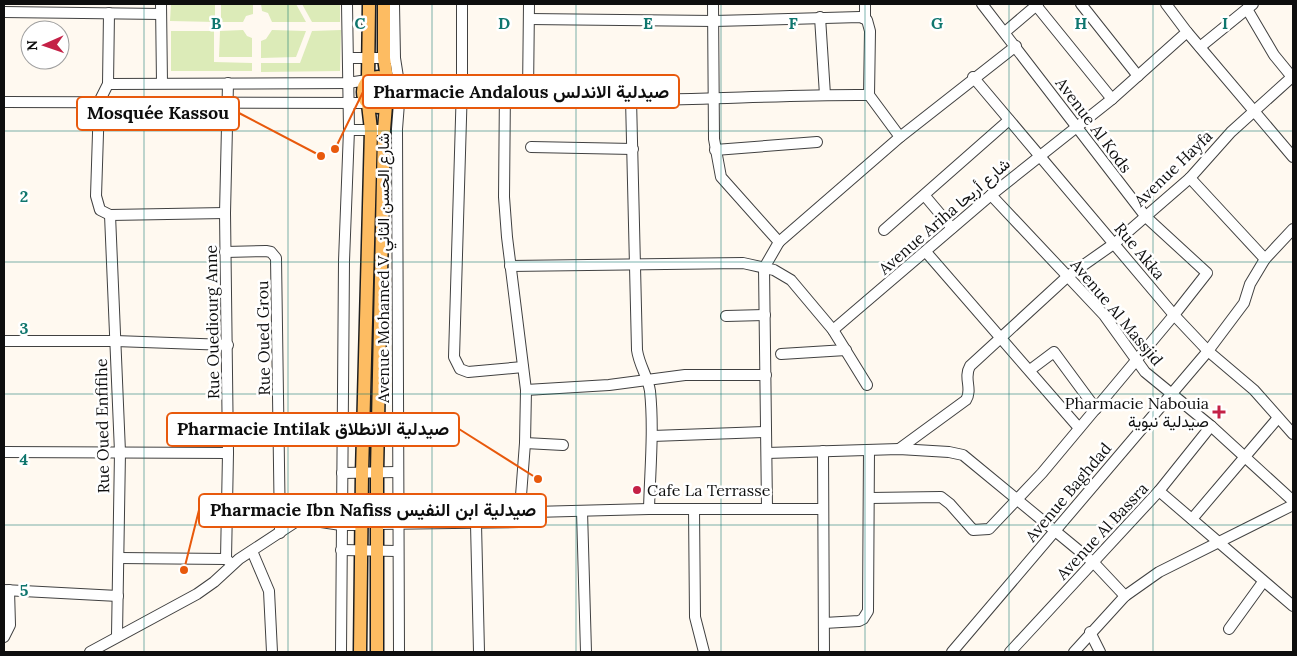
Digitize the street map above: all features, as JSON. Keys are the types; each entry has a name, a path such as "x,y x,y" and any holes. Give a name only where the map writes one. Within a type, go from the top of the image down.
{"main road":[{"path":"369,4 370,58 367,80 362,94 368,104 377,130 377,652"},
{"path":"360,652 362,473 377,130 386,105 392,98 393,86 384,4"},
{"path":"367,80 378,76 393,86"},
{"path":"368,104 377,107 386,105"}],"street":[{"path":"341,652 344,261 349,130 347,4"},
{"path":"349,58 390,58 394,4"},
{"path":"462,4 462,85 454,356 460,369 468,372 523,367"},
{"path":"528,93 529,4"},
{"path":"713,4 715,150 721,177 778,242"},
{"path":"866,4 865,18 870,31 869,95 900,138"},
{"name":"Avenue Al Kods","path":"982,4 1146,217 1207,273 1174,315"},
{"path":"1005,32 1036,4 1112,99"},
{"path":"1081,4 1138,76"},
{"path":"1166,4 1187,32 1293,157"},
{"path":"1200,47 1250,6"},
{"name":"Avenue Hayfa","path":"899,449 966,400 969,392 967,372 1002,337 1068,276 1115,243 1190,178 1254,110 1292,77 1274,55 1250,6"},
{"path":"4,12 49,8 109,13 161,9 162,83"},
{"path":"109,13 108,84 99,102 96,196 100,210 110,215 225,213"},
{"path":"529,19 714,21 854,16 865,18"},
{"path":"820,17 825,95"},
{"name":"Avenue Ariha شارع أريحا","path":"833,330 1038,155 1077,128 1112,99 1187,32"},
{"path":"767,508 764,268 778,242 973,77 1016,46"},
{"name":"Rue Akka","path":"973,77 1174,315 1208,351 1254,390 1293,434"},
{"path":"108,84 348,83 367,80"},
{"name":"Rue Ouediourg Anne","path":"228,83 226,102 225,252 228,345 229,562"},
{"path":"393,86 462,85 505,88 573,99 714,100 869,95"},
{"name":"Avenue Mohamed V شارع الحسن الثاني","path":"393,86 397,129 397,551 399,652"},
{"path":"505,88 504,197 510,266 526,390 525,443 519,522"},
{"path":"631,98 637,264 637,350 639,361 648,380 652,436 649,509"},
{"path":"4,102 348,101 368,104"},
{"path":"884,230 925,196 1008,120"},
{"path":"349,130 397,129"},
{"path":"715,150 817,142"},
{"path":"531,147 633,149"},
{"path":"1190,178 1265,259"},
{"name":"Avenue Al Massjid","path":"991,194 1104,314 1136,362 1170,394 1211,426 1293,501"},
{"path":"925,196 952,228"},
{"name":"Rue Oued Enfifihe","path":"110,215 120,452 117,635"},
{"name":"Avenue Baghdad","path":"952,652 1208,351 1244,303 1250,284 1265,259 1293,229"},
{"name":"Rue Oued Grou","path":"225,252 266,250 271,252 276,258 280,533"},
{"path":"926,252 1002,337 1079,428"},
{"path":"510,266 743,263 764,268 791,280 833,330 867,385"},
{"path":"726,316 764,315"},
{"path":"870,498 940,497 950,504 973,530 980,531 994,526 1096,409 1174,315"},
{"path":"4,341 115,341 228,345"},
{"path":"781,354 846,350"},
{"path":"1030,370 1054,352 1096,409"},
{"path":"526,390 609,385 685,375 766,375"},
{"path":"1192,519 1277,418"},
{"name":"Avenue Al Bassra","path":"1016,650 1159,491 1211,426"},
{"path":"652,436 766,432"},
{"path":"525,443 563,445"},
{"path":"767,453 899,449 949,452 963,455 1019,499 1094,563 1125,596"},
{"path":"824,622 858,621 863,619 868,610 869,450"},
{"path":"823,451 824,652"},
{"path":"4,452 228,453"},
{"path":"342,473 397,472"},
{"path":"1159,491 1293,606"},
{"path":"90,652 117,635 196,594 214,582 229,562 252,551 300,519 341,500 362,498"},
{"path":"378,500 520,505 533,512 649,509 822,509"},
{"path":"1074,652 1090,632 1125,596 1159,572 1293,505"},
{"path":"694,509 695,617 704,652"},
{"path":"582,511 586,652"},
{"path":"378,524 519,522 533,512"},
{"path":"300,519 341,525 361,525"},
{"path":"476,524 479,652"},
{"path":"341,550 397,551"},
{"path":"252,551 269,591 272,652"},
{"path":"119,558 229,562"},
{"path":"1229,629 1263,582"},
{"path":"4,637 10,625 6,590 118,596"},
{"path":"1090,632 1100,652"}],"green space":[{"path":"171,4 215,4 215,22 170,21"},
{"path":"221,4 253,4 253,14 246,16 243,22 221,22"},
{"path":"261,4 296,4 306,22 272,22 268,13 262,11"},
{"path":"302,4 340,4 340,22 312,22"},
{"path":"243,30 247,36 252,38 252,57 219,57 220,31"},
{"path":"272,30 306,31 296,57 261,58 261,41 266,39"},
{"path":"341,30 340,71 261,72 261,63 300,63 312,31"},
{"path":"171,31 214,31 214,62 252,63 252,71 171,71"}],"place":[{"name":"Pharmacie Andalous صيدلية الاندلس","path":"335,149"},
{"name":"Mosquée Kassou","path":"321,156"},
{"name":"Pharmacie Nabouia صيدلية نبوية","path":"1219,412"},
{"name":"Pharmacie Intilak صيدلية الانطلاق","path":"538,479"},
{"name":"Cafe La Terrasse","path":"637,490"},
{"name":"Pharmacie Ibn Nafiss صيدلية ابن النفيس","path":"184,570"}]}
